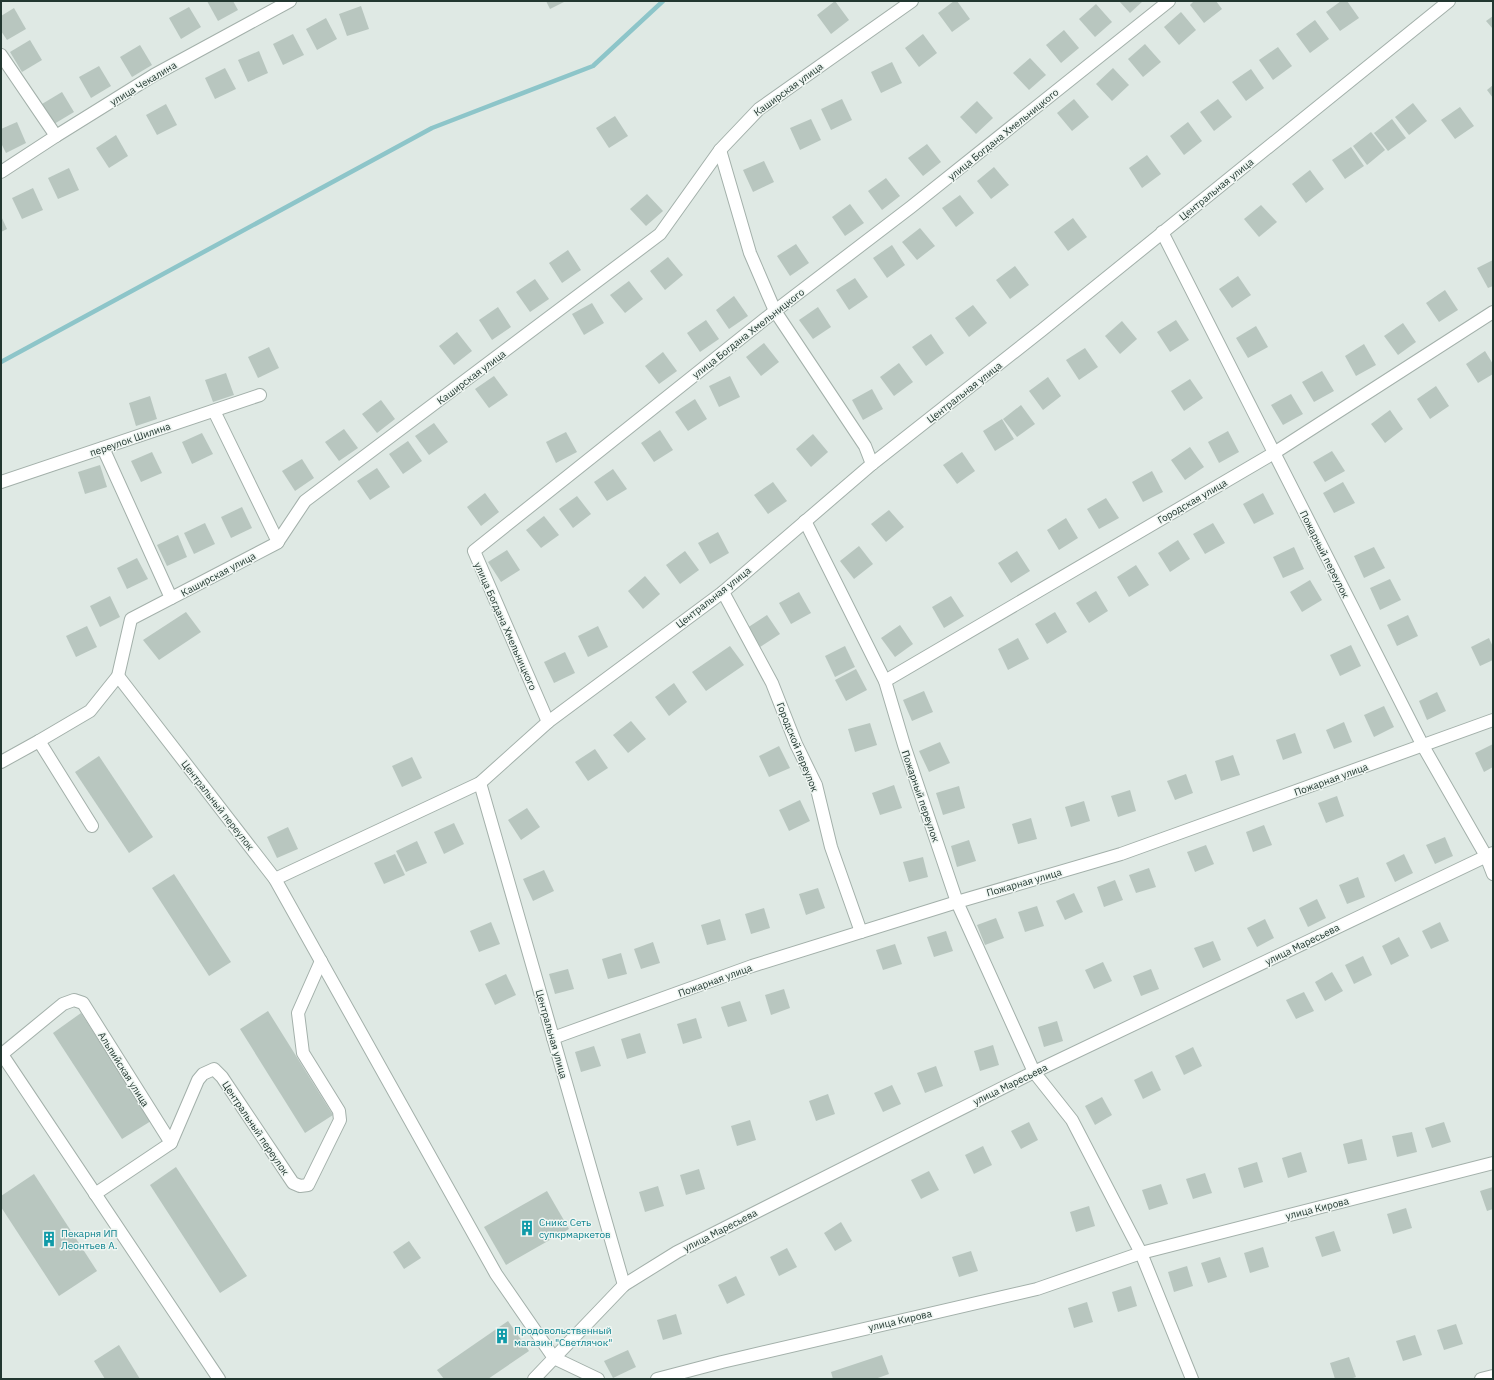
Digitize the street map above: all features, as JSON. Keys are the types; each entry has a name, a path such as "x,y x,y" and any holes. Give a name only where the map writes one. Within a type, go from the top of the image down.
{"street":[{"name":"улица Чекалина","path":"1,172 154,75 290,1"},
{"name":"Каширская улица","path":"1,762 90,711 118,676 132,619 278,542 306,501 660,234 720,150 758,109 912,1"},
{"name":"улица Богдана Хмельницкого","path":"548,722 474,552 775,311 911,207 1169,1"},
{"name":"Центральная улица","path":"275,879 480,783 548,722 723,592 872,464 1036,335 1449,1"},
{"path":"1,55 56,136"},
{"path":"720,150 750,253 775,311 865,446 872,464"},
{"name":"Пожарный переулок","path":"1162,232 1423,746 1489,854 1493,874"},
{"name":"Городская улица","path":"885,681 1274,453 1493,312"},
{"name":"переулок Шилина","path":"1,482 260,395"},
{"path":"214,411 278,542"},
{"path":"103,448 171,598"},
{"name":"Пожарный переулок","path":"805,521 885,681 904,745 957,902 1034,1072"},
{"name":"Городской переулок","path":"723,592 772,683 796,744 816,785 831,847 861,932"},
{"name":"Центральный переулок","path":"118,676 275,879 496,1274 554,1358"},
{"name":"Пожарная улица","path":"553,1038 752,966 957,902 1121,854 1493,720"},
{"path":"39,741 92,826"},
{"name":"Центральная улица","path":"480,783 624,1285"},
{"name":"улица Маресьева","path":"534,1379 624,1285 677,1252 1034,1072 1489,854"},
{"name":"Центральный переулок","path":"171,1143 198,1080 203,1074 214,1069 222,1076 293,1182 300,1186 308,1184 340,1120 339,1111 303,1053 298,1013 321,961"},
{"name":"Альпийская улица","path":"171,1143 83,1003 74,1000 63,1004 1,1054 219,1379"},
{"path":"1034,1072 1072,1120 1141,1253 1192,1379"},
{"path":"95,1194 171,1143"},
{"name":"улица Кирова","path":"657,1379 759,1353 1037,1289 1141,1253 1493,1163"},
{"path":"554,1358 598,1379"},
{"path":"1481,1379 1493,1376"}],"building":[{"path":"207,1 233,1 238,10 218,21"},
{"path":"546,1 566,1 550,9"},
{"path":"835,1 849,20 831,34 817,15"},
{"path":"954,1 957,1 970,19 952,32 938,13"},
{"path":"1119,1 1143,1 1130,13"},
{"path":"1194,1 1216,1 1222,9 1204,23 1190,5"},
{"path":"1341,1 1347,1 1359,18 1340,31 1326,12"},
{"path":"1096,4 1112,22 1095,37 1079,19"},
{"path":"361,6 369,29 347,36 339,14"},
{"path":"189,7 201,27 181,39 169,18"},
{"path":"14,8 26,29 7,40 1,31 1,16"},
{"path":"1181,12 1196,30 1179,45 1164,27"},
{"path":"1493,16 1493,29 1486,21"},
{"path":"326,18 337,39 317,50 306,29"},
{"path":"1315,20 1329,39 1310,53 1296,34"},
{"path":"1064,30 1079,48 1061,63 1046,45"},
{"path":"293,34 304,55 283,65 273,44"},
{"path":"923,34 937,53 919,67 905,48"},
{"path":"30,40 42,60 22,72 10,52"},
{"path":"1145,44 1161,62 1143,77 1128,59"},
{"path":"140,45 152,65 132,77 120,57"},
{"path":"1278,47 1292,66 1273,80 1259,60"},
{"path":"259,51 268,73 248,82 238,60"},
{"path":"1030,58 1046,75 1029,90 1013,73"},
{"path":"892,62 902,83 881,93 871,72"},
{"path":"99,66 111,86 91,98 79,77"},
{"path":"225,68 236,89 215,99 205,78"},
{"path":"1113,68 1129,85 1112,101 1096,84"},
{"path":"1251,69 1264,88 1246,101 1232,82"},
{"path":"1493,85 1493,98 1487,90"},
{"path":"62,92 74,112 54,124 42,104"},
{"path":"842,99 852,120 831,130 821,109"},
{"path":"1074,99 1089,117 1072,131 1057,113"},
{"path":"1218,99 1232,117 1214,131 1200,112"},
{"path":"977,101 993,118 976,134 960,117"},
{"path":"1413,103 1427,121 1409,135 1395,117"},
{"path":"166,104 177,125 157,135 146,115"},
{"path":"1460,107 1474,126 1455,139 1441,120"},
{"path":"615,116 628,136 609,148 596,128"},
{"path":"811,119 821,140 800,150 790,128"},
{"path":"1392,119 1406,138 1388,151 1374,133"},
{"path":"17,122 26,143 6,153 1,143 1,129"},
{"path":"1188,122 1202,141 1184,155 1170,136"},
{"path":"1371,132 1385,150 1367,165 1353,146"},
{"path":"116,135 128,156 109,168 96,148"},
{"path":"927,144 941,162 923,176 908,158"},
{"path":"1351,147 1364,166 1345,179 1332,160"},
{"path":"1147,155 1161,174 1142,188 1129,168"},
{"path":"764,161 774,182 753,192 743,170"},
{"path":"994,167 1009,185 991,199 977,181"},
{"path":"69,168 79,190 58,199 48,178"},
{"path":"1310,170 1324,189 1306,203 1292,184"},
{"path":"886,178 900,196 882,210 868,191"},
{"path":"33,188 43,210 22,219 12,198"},
{"path":"647,194 663,211 646,226 630,209"},
{"path":"960,195 974,213 956,227 942,208"},
{"path":"850,204 864,223 845,236 832,217"},
{"path":"1261,205 1277,222 1259,237 1244,219"},
{"path":"1,216 7,229 1,232"},
{"path":"1073,218 1087,237 1068,251 1054,232"},
{"path":"920,228 935,246 917,260 902,242"},
{"path":"796,244 809,263 790,276 777,256"},
{"path":"892,245 905,265 887,278 873,258"},
{"path":"568,250 581,270 562,283 549,263"},
{"path":"668,257 683,275 665,290 650,271"},
{"path":"1493,260 1493,286 1488,288 1477,268"},
{"path":"1015,266 1029,285 1010,299 996,280"},
{"path":"1238,276 1251,295 1232,308 1219,289"},
{"path":"855,278 868,297 849,310 836,290"},
{"path":"535,279 549,299 530,312 516,292"},
{"path":"629,281 643,299 625,313 610,295"},
{"path":"1445,290 1458,310 1439,322 1426,303"},
{"path":"734,296 748,316 729,329 716,310"},
{"path":"592,303 604,323 584,335 572,314"},
{"path":"973,305 987,323 969,337 955,318"},
{"path":"498,307 511,327 492,340 479,320"},
{"path":"818,307 831,327 813,339 799,320"},
{"path":"706,320 719,339 700,352 687,333"},
{"path":"1176,320 1189,340 1170,352 1157,332"},
{"path":"1122,321 1137,339 1120,354 1105,336"},
{"path":"1403,323 1416,342 1398,355 1384,336"},
{"path":"1256,326 1268,347 1248,358 1236,338"},
{"path":"457,332 472,351 454,365 439,346"},
{"path":"931,334 944,353 926,366 912,347"},
{"path":"764,343 779,362 761,376 746,357"},
{"path":"1364,344 1376,365 1356,376 1345,356"},
{"path":"269,347 279,368 258,378 248,357"},
{"path":"1085,348 1098,367 1079,380 1066,360"},
{"path":"1485,351 1493,364 1493,374 1478,383 1466,364"},
{"path":"663,352 677,371 659,384 645,366"},
{"path":"899,363 913,382 894,396 880,377"},
{"path":"1322,371 1334,391 1314,402 1302,382"},
{"path":"226,373 234,395 213,402 205,380"},
{"path":"494,376 508,395 489,408 475,389"},
{"path":"730,376 740,397 719,407 709,386"},
{"path":"1048,377 1061,396 1043,410 1029,391"},
{"path":"1190,379 1203,398 1184,411 1171,391"},
{"path":"1436,386 1449,406 1430,419 1417,399"},
{"path":"872,389 883,409 863,420 852,400"},
{"path":"1291,394 1303,414 1283,425 1271,405"},
{"path":"150,396 157,419 136,426 129,403"},
{"path":"695,399 707,419 688,431 675,412"},
{"path":"381,400 395,419 377,433 362,414"},
{"path":"1021,405 1035,424 1017,437 1003,419"},
{"path":"1390,410 1403,429 1385,443 1371,424"},
{"path":"1002,419 1014,439 995,451 983,431"},
{"path":"434,423 448,442 429,455 415,436"},
{"path":"344,429 358,448 339,461 325,442"},
{"path":"660,430 673,450 654,462 641,443"},
{"path":"1228,431 1239,452 1219,463 1208,442"},
{"path":"566,432 577,452 556,463 546,442"},
{"path":"202,433 213,454 192,464 182,442"},
{"path":"813,434 828,452 811,467 796,449"},
{"path":"408,441 422,461 403,474 389,454"},
{"path":"1190,447 1204,467 1185,480 1171,460"},
{"path":"1332,451 1345,471 1325,482 1313,462"},
{"path":"152,452 162,473 141,482 131,461"},
{"path":"962,452 975,471 957,484 943,465"},
{"path":"302,459 314,478 295,491 282,471"},
{"path":"100,465 107,487 85,494 78,472"},
{"path":"377,468 390,487 370,500 357,481"},
{"path":"613,469 627,489 607,501 594,482"},
{"path":"1152,471 1163,492 1143,502 1132,482"},
{"path":"773,482 787,501 768,514 754,495"},
{"path":"1343,482 1355,503 1334,513 1323,493"},
{"path":"485,493 499,512 481,526 467,507"},
{"path":"1263,493 1274,514 1254,524 1243,504"},
{"path":"577,496 591,514 573,528 559,509"},
{"path":"1106,498 1119,518 1099,529 1087,509"},
{"path":"242,507 252,528 231,538 221,517"},
{"path":"889,510 904,527 886,542 871,524"},
{"path":"544,516 559,535 541,548 526,530"},
{"path":"1066,518 1078,538 1059,550 1047,530"},
{"path":"205,523 215,544 194,554 184,533"},
{"path":"1213,523 1225,543 1205,554 1193,534"},
{"path":"718,532 729,553 710,564 698,543"},
{"path":"178,535 187,557 167,566 157,545"},
{"path":"1178,540 1190,559 1170,572 1158,553"},
{"path":"859,546 873,564 854,579 840,561"},
{"path":"1294,547 1304,569 1283,578 1273,557"},
{"path":"1374,547 1385,568 1364,578 1354,556"},
{"path":"507,550 520,570 501,582 488,562"},
{"path":"685,551 699,570 680,584 666,565"},
{"path":"1017,551 1030,571 1011,583 998,563"},
{"path":"137,558 148,579 127,589 117,568"},
{"path":"1136,565 1149,585 1129,597 1117,577"},
{"path":"645,576 660,594 643,609 628,591"},
{"path":"1390,579 1401,600 1380,610 1370,588"},
{"path":"1310,580 1322,600 1302,612 1290,592"},
{"path":"1096,591 1108,611 1089,623 1076,603"},
{"path":"799,592 811,613 791,624 779,603"},
{"path":"110,596 120,617 100,627 90,606"},
{"path":"951,596 964,616 944,628 932,607"},
{"path":"186,612 201,632 159,660 143,640"},
{"path":"1055,612 1067,632 1047,644 1035,624"},
{"path":"767,615 780,634 760,647 747,628"},
{"path":"1408,615 1418,636 1397,646 1387,625"},
{"path":"900,625 913,644 895,657 881,638"},
{"path":"87,626 97,647 76,657 66,636"},
{"path":"598,626 608,647 588,657 578,636"},
{"path":"1018,638 1029,659 1008,670 998,649"},
{"path":"1489,638 1493,647 1493,660 1480,666 1471,647"},
{"path":"1351,645 1361,666 1340,676 1330,655"},
{"path":"730,646 744,665 706,691 692,672"},
{"path":"845,646 855,667 835,677 825,656"},
{"path":"565,652 575,673 554,683 544,662"},
{"path":"856,669 867,690 846,701 835,680"},
{"path":"674,683 687,702 669,716 655,697"},
{"path":"924,691 933,712 912,721 903,700"},
{"path":"1437,692 1446,711 1427,720 1419,701"},
{"path":"1384,706 1394,727 1374,737 1364,715"},
{"path":"631,721 646,739 628,753 613,735"},
{"path":"1344,722 1352,742 1334,749 1326,730"},
{"path":"870,723 877,745 855,752 848,729"},
{"path":"1295,733 1302,753 1283,760 1276,740"},
{"path":"940,742 950,763 929,772 919,751"},
{"path":"1493,744 1493,767 1484,772 1475,753"},
{"path":"779,746 790,768 769,777 759,756"},
{"path":"595,749 608,768 588,781 575,762"},
{"path":"1233,755 1240,775 1221,781 1215,761"},
{"path":"99,756 153,837 129,853 75,772"},
{"path":"412,757 422,778 402,787 392,766"},
{"path":"1186,774 1193,793 1175,800 1167,781"},
{"path":"894,785 902,808 880,815 872,793"},
{"path":"959,786 965,808 943,815 936,793"},
{"path":"1130,790 1136,811 1118,817 1111,796"},
{"path":"1337,796 1344,816 1326,823 1318,803"},
{"path":"800,800 810,821 789,831 779,810"},
{"path":"1084,801 1090,821 1071,827 1065,807"},
{"path":"527,808 540,827 521,840 508,820"},
{"path":"1031,818 1037,839 1018,844 1012,824"},
{"path":"454,823 464,844 444,854 434,832"},
{"path":"1264,825 1272,845 1253,852 1246,832"},
{"path":"288,827 298,849 277,858 267,837"},
{"path":"1445,837 1453,856 1435,864 1426,845"},
{"path":"969,840 976,861 957,867 951,846"},
{"path":"417,841 427,863 406,872 396,851"},
{"path":"1206,845 1214,864 1195,872 1187,852"},
{"path":"395,854 405,875 384,884 374,863"},
{"path":"1404,854 1413,873 1395,882 1386,863"},
{"path":"923,857 928,877 909,882 903,862"},
{"path":"1149,868 1156,887 1136,893 1129,875"},
{"path":"544,870 554,891 533,901 523,879"},
{"path":"174,874 231,962 209,976 152,888"},
{"path":"1358,877 1365,897 1347,904 1339,885"},
{"path":"1115,880 1123,900 1104,907 1097,887"},
{"path":"818,888 825,908 806,915 799,894"},
{"path":"1074,893 1083,912 1065,920 1056,901"},
{"path":"1317,899 1326,918 1308,927 1299,908"},
{"path":"1037,906 1044,926 1025,932 1018,912"},
{"path":"764,908 770,928 751,934 745,914"},
{"path":"996,918 1004,938 985,945 977,925"},
{"path":"720,919 726,940 707,945 701,925"},
{"path":"1265,919 1274,938 1257,947 1247,928"},
{"path":"491,922 500,944 479,952 470,931"},
{"path":"1440,922 1449,941 1431,949 1422,931"},
{"path":"946,931 953,951 934,957 927,937"},
{"path":"1399,937 1409,956 1391,965 1382,946"},
{"path":"1213,941 1221,960 1203,968 1194,948"},
{"path":"653,942 660,963 641,969 634,949"},
{"path":"895,944 902,964 883,970 876,950"},
{"path":"621,953 627,974 608,979 602,959"},
{"path":"1363,956 1372,975 1354,984 1345,965"},
{"path":"1103,962 1112,981 1094,989 1085,970"},
{"path":"568,969 574,989 555,994 549,974"},
{"path":"1151,969 1159,989 1141,996 1133,976"},
{"path":"1332,972 1343,991 1325,1001 1315,982"},
{"path":"506,974 516,995 495,1005 485,984"},
{"path":"784,989 790,1008 771,1015 765,995"},
{"path":"1304,992 1314,1011 1296,1019 1286,1000"},
{"path":"740,1001 747,1021 728,1027 721,1007"},
{"path":"268,1011 333,1115 305,1133 240,1029"},
{"path":"81,1013 151,1121 122,1139 53,1033"},
{"path":"696,1018 702,1038 683,1044 677,1024"},
{"path":"1057,1021 1063,1041 1044,1047 1038,1027"},
{"path":"640,1033 646,1053 627,1059 621,1039"},
{"path":"993,1045 999,1065 980,1071 974,1051"},
{"path":"594,1046 601,1066 581,1072 575,1052"},
{"path":"1193,1047 1202,1066 1184,1075 1175,1056"},
{"path":"936,1066 943,1086 925,1093 917,1073"},
{"path":"1152,1071 1161,1090 1143,1099 1134,1080"},
{"path":"892,1085 901,1104 883,1112 874,1093"},
{"path":"828,1094 835,1114 816,1121 809,1101"},
{"path":"1102,1097 1112,1115 1095,1125 1085,1106"},
{"path":"750,1120 756,1140 737,1146 731,1126"},
{"path":"1029,1122 1038,1140 1021,1149 1011,1131"},
{"path":"1444,1122 1451,1142 1432,1148 1425,1128"},
{"path":"1412,1132 1417,1152 1397,1157 1392,1136"},
{"path":"1362,1139 1367,1160 1348,1164 1343,1144"},
{"path":"983,1146 992,1165 974,1174 965,1155"},
{"path":"1301,1152 1307,1172 1288,1178 1282,1158"},
{"path":"1257,1162 1263,1182 1244,1188 1238,1168"},
{"path":"176,1167 247,1276 220,1293 150,1185"},
{"path":"699,1169 705,1189 686,1195 680,1175"},
{"path":"929,1171 939,1190 921,1199 911,1180"},
{"path":"1205,1173 1212,1193 1193,1199 1186,1179"},
{"name":"Пекарня ИП Леонтьев А.","path":"34,1174 97,1271 59,1296 1,1207 1,1196"},
{"path":"1161,1184 1168,1204 1149,1210 1142,1190"},
{"path":"658,1186 664,1206 645,1212 639,1192"},
{"path":"1493,1187 1493,1209 1487,1211 1480,1191"},
{"name":"Сникс Сеть супкрмаркетов","path":"547,1191 569,1229 506,1265 484,1227"},
{"path":"1089,1206 1095,1226 1076,1232 1070,1212"},
{"path":"1406,1208 1412,1228 1393,1234 1387,1214"},
{"path":"841,1222 852,1241 835,1251 824,1233"},
{"path":"1334,1231 1341,1251 1322,1257 1315,1237"},
{"path":"409,1241 421,1258 404,1269 393,1252"},
{"path":"1263,1247 1269,1267 1250,1273 1244,1253"},
{"path":"787,1248 797,1267 779,1276 770,1257"},
{"path":"971,1251 978,1271 959,1277 952,1257"},
{"path":"1220,1257 1227,1277 1208,1283 1201,1263"},
{"path":"1187,1266 1193,1286 1174,1292 1168,1272"},
{"path":"736,1276 745,1295 727,1304 718,1285"},
{"path":"1131,1286 1137,1306 1118,1312 1112,1292"},
{"path":"1087,1302 1093,1322 1074,1328 1068,1308"},
{"path":"676,1314 682,1334 663,1340 657,1320"},
{"name":"Продовольственный магазин \"Светлячок\"","path":"508,1321 529,1351 488,1379 444,1379 437,1370"},
{"path":"1456,1324 1463,1344 1444,1350 1437,1330"},
{"path":"1415,1335 1422,1355 1403,1361 1396,1341"},
{"path":"119,1345 140,1379 105,1379 94,1361"},
{"path":"628,1350 636,1367 613,1378 604,1361"},
{"path":"882,1355 889,1374 875,1379 833,1379 831,1372"},
{"path":"1349,1357 1356,1377 1350,1379 1335,1379 1330,1363"}],"waterway":[{"path":"1,362 432,128 593,66 663,1"}],"place":[{"name":"Сникс Сеть супкрмаркетов","path":"527,1228"},
{"name":"Пекарня ИП Леонтьев А.","path":"49,1239"},
{"name":"Продовольственный магазин \"Светлячок\"","path":"502,1336"}]}
